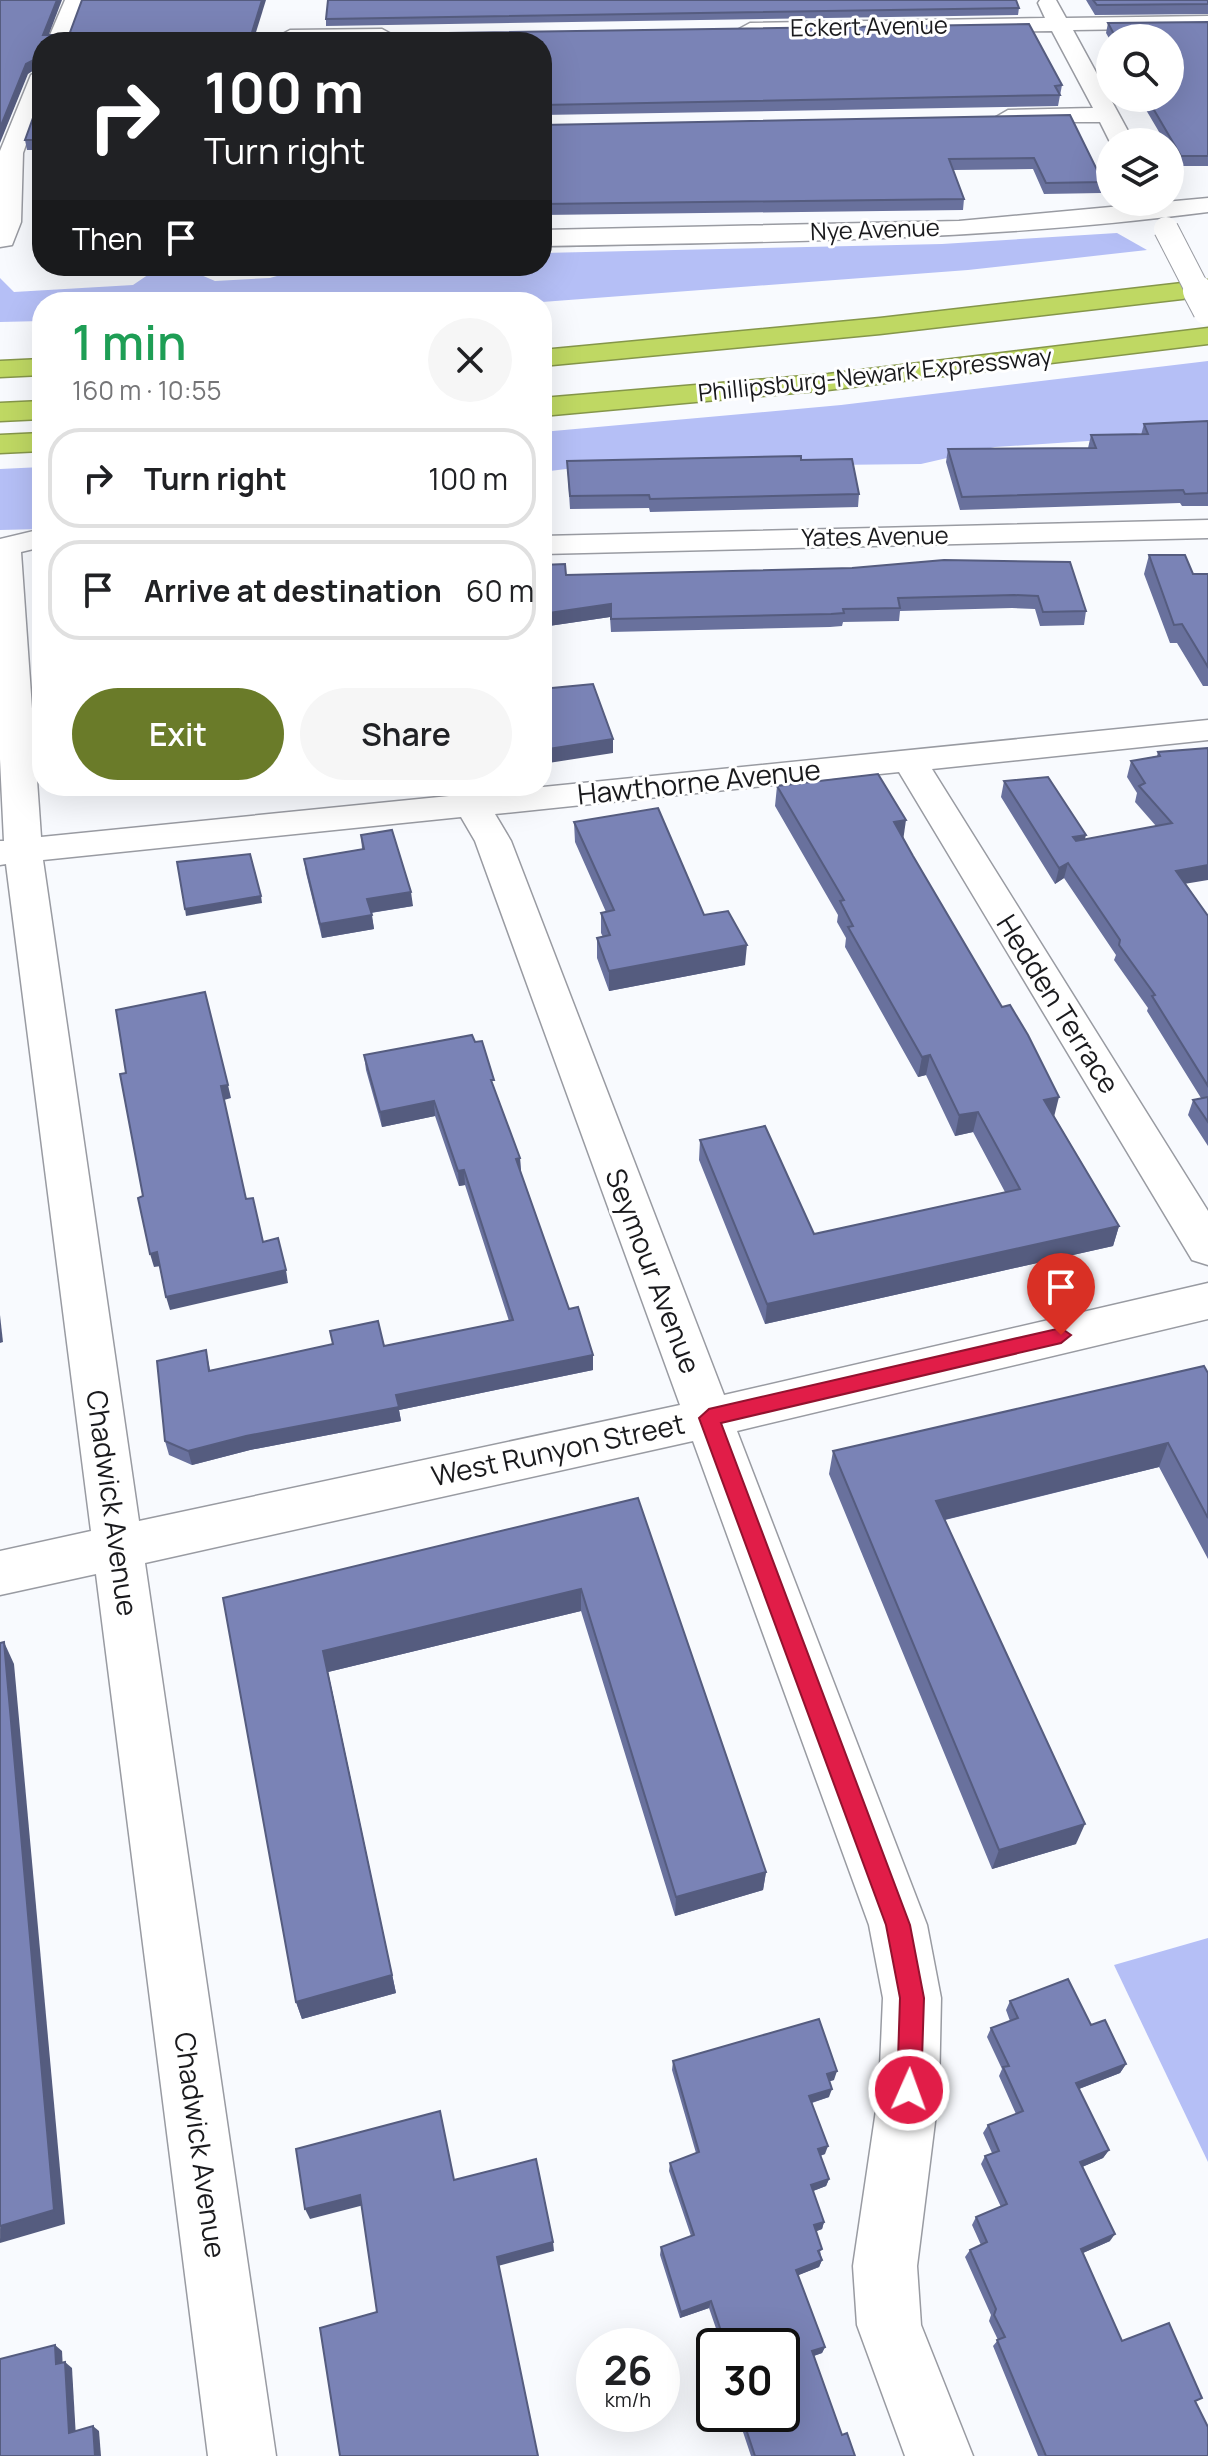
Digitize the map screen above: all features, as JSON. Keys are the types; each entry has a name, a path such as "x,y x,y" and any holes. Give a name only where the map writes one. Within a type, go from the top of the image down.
{"highway":[{"path":"638,323 958,292 1208,261"},
{"name":"Phillipsburg-Newark Expressway","path":"552,357 866,328 1208,288"},
{"name":"Phillipsburg-Newark Expressway","path":"552,378 879,347 1208,309"},
{"name":"Phillipsburg-Newark Expressway","path":"552,406 828,382 1208,336"},
{"path":"0,351 32,350"},
{"path":"0,369 32,367"},
{"path":"0,391 32,389"},
{"path":"0,412 32,410"},
{"path":"0,444 32,442"}],"street":[{"path":"62,32 75,0"},
{"path":"1047,0 1114,128"},
{"path":"291,32 295,12"},
{"name":"Eckert Avenue","path":"729,29 1208,22"},
{"path":"29,241 1,240 8,228 9,164 32,96"},
{"path":"0,109 26,108"},
{"path":"979,117 1107,115"},
{"name":"Nye Avenue","path":"1184,209 1208,205"},
{"name":"Nye Avenue","path":"552,238 846,232 1124,216"},
{"path":"1160,216 1208,309"},
{"name":"Yates Avenue","path":"552,545 1208,529"},
{"name":"Chadwick Avenue","path":"32,540 5,547 12,852 117,1546 242,2456"},
{"name":"Yates Avenue","path":"552,557 1208,542"},
{"name":"Hawthorne Avenue","path":"552,789 909,760 1208,730"},
{"name":"Hedden Terrace","path":"909,760 1208,1248"},
{"name":"Hawthorne Avenue","path":"12,852 467,796"},
{"name":"Seymour Avenue","path":"467,796 493,841 898,1925 912,1998 909,2090 885,2266 889,2325 939,2456"},
{"name":"West Runyon Street","path":"0,1573 709,1418 1208,1301"}],"shaded area":[{"path":"1117,233 1147,250 968,270 552,301 552,292 32,292 32,321 0,322 0,278 14,292 133,285 146,276 203,276 215,281 277,276 552,276 552,253 942,244"},
{"path":"1208,361 1208,421 1103,440 995,447 921,464 552,471 552,431 841,405"},
{"path":"32,467 32,529 0,530 0,469"},
{"path":"1208,1938 1208,2162 1114,1965"}],"building":[{"path":"0,0 57,0 44,32 32,32 32,61 26,64 0,128"},
{"path":"82,0 262,0 252,32 70,32"},
{"path":"328,0 1016,0 1019,8 326,19"},
{"path":"1093,0 1208,0 1208,4 1097,5"},
{"path":"1208,22 1208,156 1184,156 1184,128 1165,128 1155,112 1184,112 1184,24 1108,23"},
{"path":"1029,24 1062,85 1055,86 1060,95 552,105 552,32 516,32"},
{"path":"1070,115 1096,168 1096,182 1046,183 1034,158 949,159 964,199 552,204 552,125"},
{"path":"32,121 32,140 25,140"},
{"path":"1208,421 1208,493 1185,494 1183,490 962,497 948,449 1096,448 1091,435 1148,434 1144,424"},
{"path":"801,456 801,460 852,459 859,494 650,499 649,495 570,496 567,461"},
{"path":"1149,555 1185,555 1193,574 1208,574 1208,667 1182,624 1174,625"},
{"path":"944,560 1070,562 1086,611 1043,612 1038,596 1014,595 898,598 900,608 843,609 844,613 831,614 611,619 611,604 552,613 552,565 565,564 566,575 852,568"},
{"path":"593,684 613,739 552,748 552,688"},
{"path":"1208,748 1208,865 1176,871 1208,916 1208,1086 1152,996 1155,995 1119,945 1120,940 1068,863 1059,868 1004,781 1048,777 1086,835 1073,837 1076,841 1172,823 1139,786 1145,783 1131,761 1160,756 1158,752"},
{"path":"878,774 906,820 894,822 913,856 1002,1007 1010,1005 1028,1035 1059,1097 1044,1100 1119,1226 767,1304 700,1140 765,1126 814,1234 1020,1189 978,1112 959,1115 930,1055 922,1057 848,927 853,926 840,901 844,900 777,786"},
{"path":"658,808 704,915 728,911 747,945 609,971 597,938 610,935 601,913 614,910 574,822"},
{"path":"392,830 411,892 367,899 372,915 320,924 304,859 364,849 361,835"},
{"path":"250,854 261,896 185,909 177,862"},
{"path":"205,992 228,1085 221,1086 246,1199 253,1198 263,1242 278,1238 286,1270 166,1297 157,1252 150,1254 138,1198 143,1196 120,1074 126,1073 116,1010"},
{"path":"472,1035 475,1042 482,1041 494,1080 491,1080 520,1158 516,1159 569,1309 578,1307 593,1355 396,1395 399,1407 246,1436 188,1451 165,1441 157,1361 206,1350 209,1371 333,1344 330,1331 378,1321 384,1346 513,1320 464,1170 458,1171 434,1101 380,1112 364,1055"},
{"path":"1208,1097 1208,1122 1193,1100"},
{"path":"1204,1366 1208,1373 1208,1518 1168,1443 936,1501 1085,1824 999,1850 833,1451"},
{"path":"638,1498 766,1872 676,1897 581,1589 323,1651 392,1975 296,2002 223,1598"},
{"path":"4,1642 54,2210 0,2226 0,1643"},
{"path":"1068,1979 1091,2025 1105,2020 1126,2064 1076,2083 1109,2150 1080,2162 1115,2234 1081,2249 1122,2341 1169,2323 1202,2398 1195,2401 1208,2427 1208,2456 1046,2456 997,2340 1005,2337 970,2250 987,2242 976,2217 1007,2204 985,2156 999,2151 988,2125 1023,2111 1003,2067 1009,2066 991,2028 1018,2018 1010,2001"},
{"path":"819,2019 837,2071 827,2074 832,2089 809,2096 828,2146 818,2149 829,2179 811,2185 824,2222 814,2225 822,2249 818,2251 822,2260 796,2270 825,2347 812,2351 842,2435 847,2433 855,2456 755,2456 747,2432 800,2432 800,2328 720,2328 711,2301 681,2312 661,2247 694,2235 670,2163 699,2152 673,2061"},
{"path":"440,2111 454,2180 536,2159 553,2242 497,2257 538,2456 340,2456 320,2328 377,2312 360,2195 305,2209 296,2149"},
{"path":"55,2345 56,2364 65,2362 69,2433 93,2426 95,2456 0,2456 0,2359"}],"route":[{"path":"909,2090 912,1998 898,1925 709,1418 1061,1335"}]}
